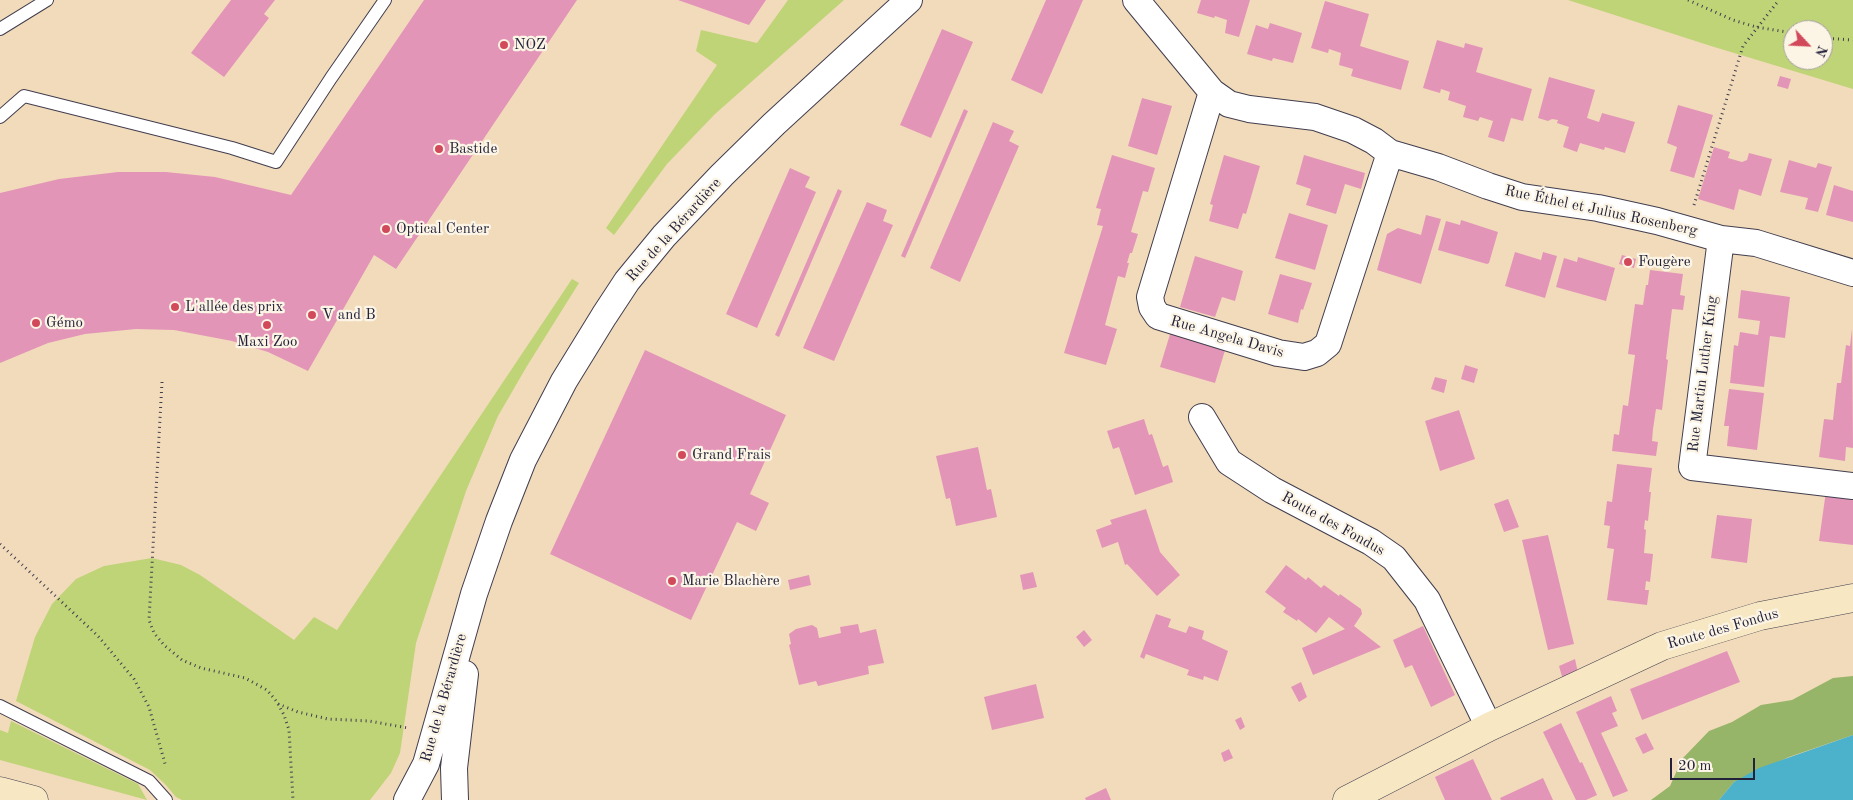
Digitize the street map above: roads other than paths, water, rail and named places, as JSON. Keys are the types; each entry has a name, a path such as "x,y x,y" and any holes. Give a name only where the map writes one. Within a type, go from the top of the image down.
{"street":[{"name":"Rue de la Bérardière","path":"407,800 426,764 474,594 499,521 524,460 564,381 627,281 664,236 774,124 909,0"},
{"name":"Rue Éthel et Julius Rosenberg","path":"1136,0 1212,92 1229,104 1249,109 1315,116 1374,141 1390,154 1438,167 1522,197 1598,208 1721,239 1756,243 1853,273"},
{"name":"Rue Angela Davis","path":"1212,92 1150,297 1152,307 1158,316 1278,353 1304,357 1317,353 1328,344 1390,154"},
{"name":"Rue Martin Luther King","path":"1721,239 1692,467 1853,486"},
{"name":"Route des Fondus","path":"1202,417 1229,462 1272,490 1371,542 1394,558 1427,600 1489,727"},
{"name":"Rue de la Bérardière","path":"455,800 454,768 474,594"},
{"name":"Route des Fondus","path":"1347,800 1489,727 1662,646 1760,616 1853,598"},
{"path":"0,791 34,800"}],"lane":[{"path":"0,29 47,0"},
{"path":"0,117 24,96 232,148 276,162 331,78 386,0"},
{"path":"0,706 148,781 166,800"}],"water":[{"path":"1853,735 1853,800 1719,800 1734,782 1759,768"}],"place":[{"name":"NOZ","path":"504,45"},
{"name":"Bastide","path":"439,149"},
{"name":"Optical Center","path":"386,229"},
{"name":"Fougère","path":"1628,262"},
{"name":"L'allée des prix","path":"175,307"},
{"name":"V and B","path":"312,315"},
{"name":"Gémo","path":"36,323"},
{"name":"Maxi Zoo","path":"267,325"},
{"name":"Grand Frais","path":"682,455"},
{"name":"Marie Blachère","path":"672,581"}]}
